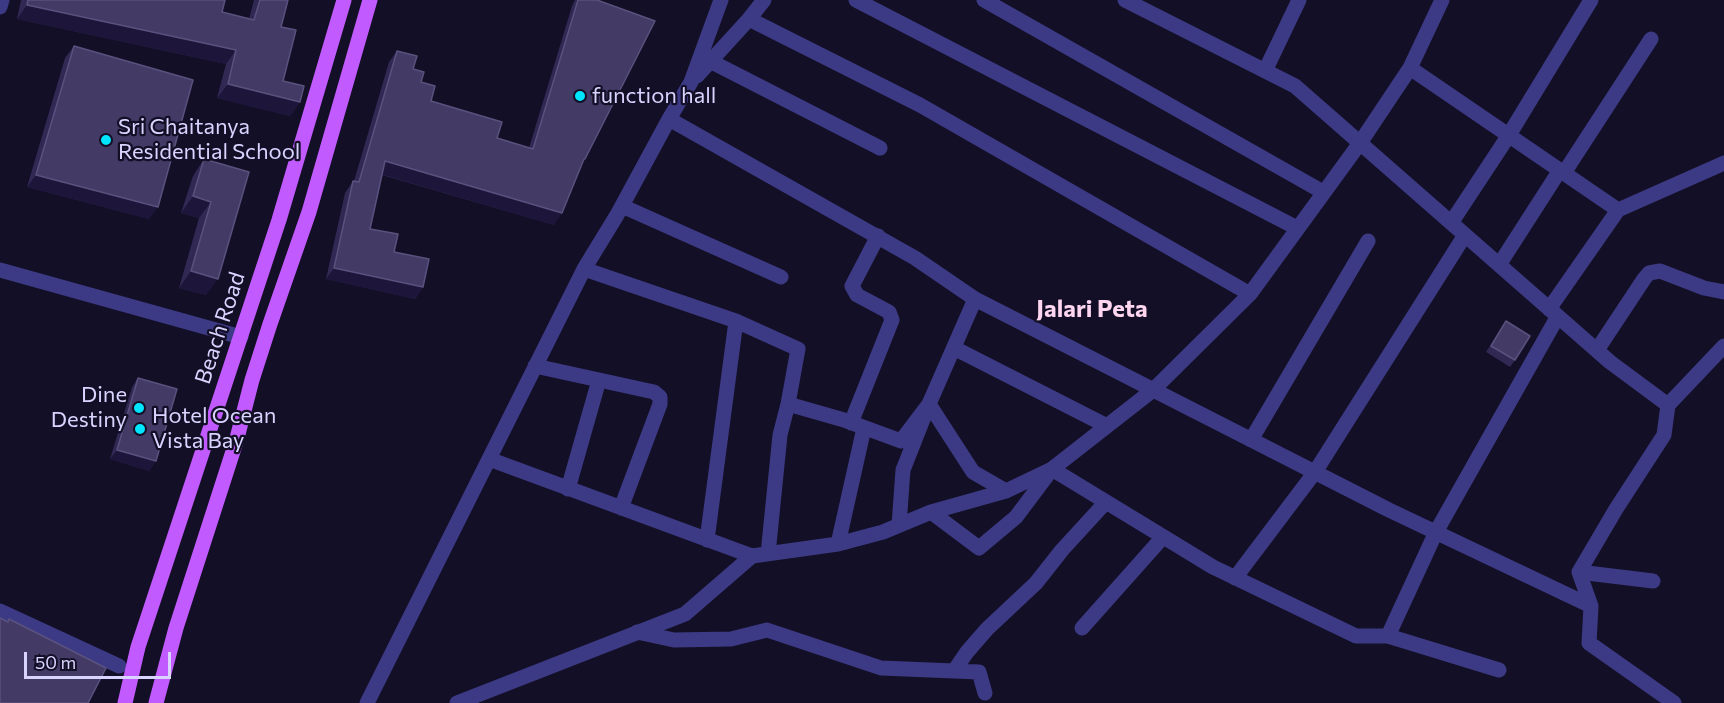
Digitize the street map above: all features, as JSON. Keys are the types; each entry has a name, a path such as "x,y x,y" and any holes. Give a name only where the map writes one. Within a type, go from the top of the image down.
{"main road":[{"name":"Beach Road","path":"125,703 138,647 279,220 344,0"},
{"name":"Beach Road","path":"156,703 176,627 236,442 263,347 309,212 370,0"}],"street":[{"path":"0,7 2,0"},
{"path":"367,703 584,269 691,82 721,0"},
{"path":"691,82 764,0"},
{"path":"856,0 1298,228"},
{"path":"984,0 1323,192"},
{"path":"1125,0 1295,86 1597,350 1668,405"},
{"path":"1265,71 1299,0"},
{"path":"489,459 707,540 760,555 838,544 883,532 931,512 1006,491 1052,469 1154,390 1250,294 1360,143 1410,68 1442,0"},
{"path":"1451,223 1509,135 1591,0"},
{"path":"749,19 920,105 1250,294"},
{"path":"1499,264 1651,39"},
{"path":"710,62 880,148"},
{"path":"1410,68 1618,210"},
{"path":"669,118 878,236 975,299 1315,472 1591,606"},
{"path":"1388,636 1436,532 1553,312 1618,210 1724,163"},
{"path":"622,206 781,277"},
{"path":"1235,578 1315,472 1465,235"},
{"path":"838,544 858,425 892,320 889,312 857,295 852,286 878,236"},
{"path":"1251,440 1368,241"},
{"path":"457,703 685,614 760,555 780,435 798,349 736,321 584,269"},
{"path":"0,270 241,337"},
{"path":"1597,350 1644,279 1653,271 1660,271 1704,288 1724,292"},
{"path":"899,525 903,470 975,299"},
{"path":"707,540 736,321"},
{"path":"1674,703 1589,643 1591,606 1579,572 1664,435 1668,405 1724,345"},
{"path":"954,348 1107,426"},
{"path":"536,366 654,392 660,397 660,404 621,508"},
{"path":"568,489 599,380"},
{"path":"788,404 858,425 901,441 929,404"},
{"path":"929,404 973,472 1006,491"},
{"path":"1052,469 1235,578 1356,636 1388,636 1499,670"},
{"path":"931,512 979,548 1016,517 1052,469"},
{"path":"954,671 987,629 1036,583 1062,550 1106,502"},
{"path":"1082,627 1163,537"},
{"path":"1579,572 1653,581"},
{"path":"0,611 118,666"},
{"path":"636,632 674,640 731,639 767,630 881,668 979,672 985,693"}],"building":[{"path":"28,0 225,0 222,12 254,20 260,0 288,0 281,27 296,30 283,81 304,86 300,102 228,84 236,50 27,5"},
{"path":"578,0 597,0 655,21 584,159 562,213 385,161 370,229 398,234 394,252 429,259 423,287 334,268 353,181 359,182 397,51 417,56 413,69 424,72 421,82 435,86 431,101 502,122 497,138 533,149"},
{"name":"Sri Chaitanya Residential School","path":"74,46 193,80 158,207 36,175"},
{"path":"204,159 249,172 218,279 191,271 211,202 193,196"},
{"path":"1506,321 1530,336 1515,360 1491,346"},
{"name":"Hotel Ocean Vista Bay","path":"138,378 177,389 156,461 117,450"},
{"path":"0,618 8,622 9,619 106,668 88,703 0,703"}],"place":[{"name":"function hall","path":"580,96"},
{"name":"Sri Chaitanya Residential School","path":"106,140"},
{"name":"Dine Destiny","path":"139,408"},
{"name":"Hotel Ocean Vista Bay","path":"140,429"}],"district":[{"name":"Jalari Peta","path":"1092,309"}]}
